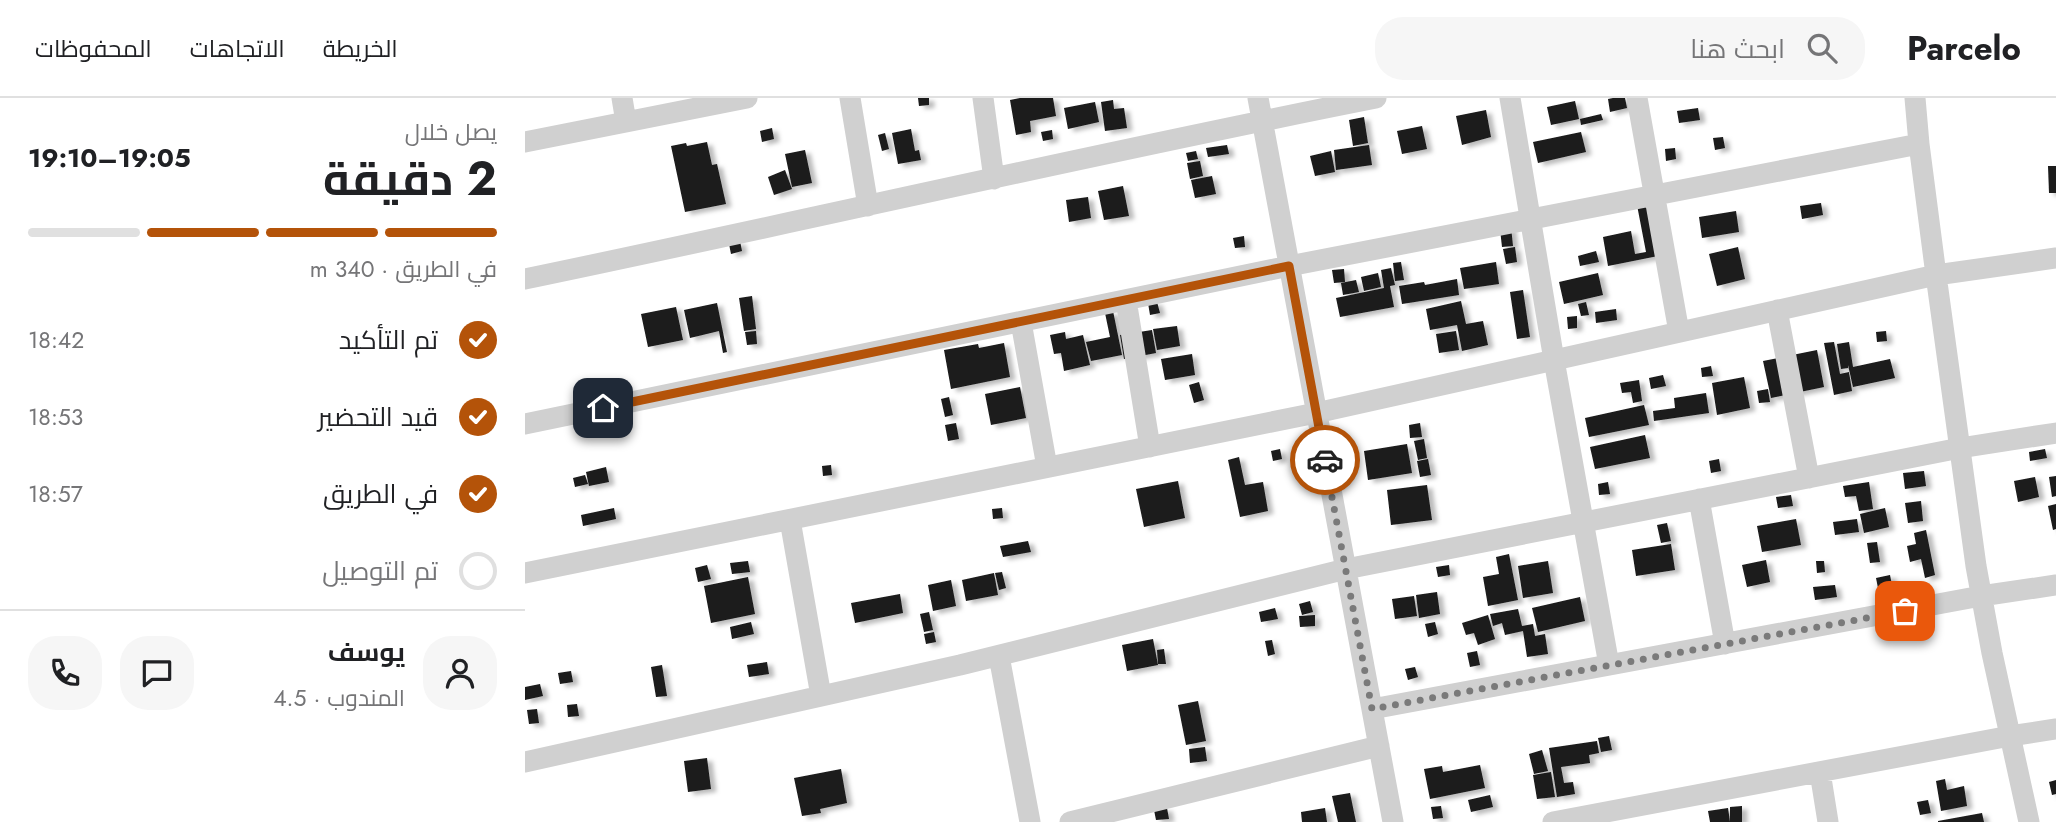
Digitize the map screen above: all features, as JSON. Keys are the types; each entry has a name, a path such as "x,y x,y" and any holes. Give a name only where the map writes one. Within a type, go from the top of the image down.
{"street":[{"path":"622,98 627,122"},
{"path":"525,142 747,98"},
{"path":"850,98 868,206"},
{"path":"983,98 995,179"},
{"path":"1258,98 1393,822"},
{"path":"525,279 1376,98"},
{"path":"1510,98 1609,666"},
{"path":"1637,98 1679,332"},
{"path":"1915,98 1936,275 1982,596 1991,653 2029,822"},
{"path":"525,424 1289,266 1919,144"},
{"path":"525,573 1317,413 1936,275 2056,258"},
{"path":"1126,300 1150,447"},
{"path":"1777,310 1809,478"},
{"path":"1021,322 1047,467"},
{"path":"525,762 999,656 1346,569 1960,448 2056,433"},
{"path":"1699,499 1725,644"},
{"path":"790,520 821,696"},
{"path":"1372,709 1982,596 2056,585"},
{"path":"999,656 1030,822"},
{"path":"1553,822 1648,813 1820,772 2056,729"},
{"path":"1070,822 1121,816 1379,746"},
{"path":"1820,772 1828,822"}],"building":[{"path":"918,98 929,98 929,105 919,106"},
{"path":"1053,98 1056,116 1030,121 1031,132 1016,135 1010,100"},
{"path":"1625,98 1627,108 1610,112 1608,99"},
{"path":"1113,100 1114,109 1124,108 1127,128 1105,131 1101,102"},
{"path":"1575,101 1579,119 1551,125 1547,107"},
{"path":"1095,102 1099,122 1068,129 1064,108"},
{"path":"1698,108 1700,120 1679,123 1677,111"},
{"path":"1486,110 1491,137 1462,145 1456,116"},
{"path":"1601,114 1603,120 1581,125 1580,119"},
{"path":"1364,117 1368,143 1353,146 1349,120"},
{"path":"1422,126 1427,149 1402,154 1397,131"},
{"path":"772,128 774,139 762,142 760,131"},
{"path":"911,129 915,151 919,150 921,160 898,164 892,133"},
{"path":"1052,130 1053,139 1043,141 1041,132"},
{"path":"1581,132 1586,152 1538,163 1533,142"},
{"path":"885,133 889,149 882,151 878,135"},
{"path":"1723,137 1725,148 1715,150 1713,138"},
{"path":"707,142 712,165 717,164 726,204 685,212 671,146"},
{"path":"1227,145 1229,154 1208,157 1206,148"},
{"path":"1369,145 1372,165 1336,170 1334,150"},
{"path":"1675,148 1676,159 1666,161 1665,149"},
{"path":"805,150 812,183 792,187 785,154"},
{"path":"1196,151 1198,159 1188,161 1186,153"},
{"path":"1331,151 1335,172 1315,176 1310,156"},
{"path":"1200,161 1203,176 1190,179 1187,163"},
{"path":"2048,166 2056,166 2056,193 2049,193"},
{"path":"785,170 792,189 774,195 768,177"},
{"path":"1212,176 1216,194 1195,198 1191,180"},
{"path":"1123,186 1129,216 1104,220 1098,191"},
{"path":"1088,197 1091,218 1069,222 1066,200"},
{"path":"1821,203 1823,215 1802,219 1800,206"},
{"path":"1648,204 1658,256 1608,266 1603,237 1631,231 1635,254 1646,252 1637,205"},
{"path":"1736,211 1739,232 1702,238 1699,217"},
{"path":"1511,227 1513,246 1502,247 1500,229"},
{"path":"1244,236 1245,247 1235,248 1233,238"},
{"path":"740,241 742,251 731,254 729,244"},
{"path":"1515,247 1517,262 1506,264 1503,249"},
{"path":"1738,247 1745,279 1717,286 1709,254"},
{"path":"1596,251 1599,262 1580,266 1578,256"},
{"path":"1401,262 1404,280 1395,281 1393,263"},
{"path":"1496,262 1499,284 1464,289 1460,268"},
{"path":"1391,268 1395,285 1390,286 1394,307 1340,317 1336,298 1384,288 1381,270"},
{"path":"1344,269 1345,282 1334,283 1332,270"},
{"path":"1378,273 1381,287 1364,291 1361,277"},
{"path":"1598,273 1603,295 1564,304 1559,282"},
{"path":"1457,279 1459,295 1402,304 1399,286 1424,282 1425,285"},
{"path":"1356,280 1359,292 1343,295 1341,283"},
{"path":"1523,290 1530,337 1517,339 1510,292"},
{"path":"752,296 756,329 744,331 739,298"},
{"path":"1461,301 1466,324 1483,321 1488,345 1462,351 1457,325 1430,330 1426,309"},
{"path":"1157,302 1160,313 1150,315 1148,303"},
{"path":"1586,302 1589,315 1581,316 1578,304"},
{"path":"717,303 727,352 723,353 719,331 690,338 684,310"},
{"path":"676,307 683,340 648,347 641,314"},
{"path":"1616,309 1617,320 1596,323 1595,312"},
{"path":"1113,311 1122,355 1091,361 1086,342 1110,337 1105,313"},
{"path":"1577,316 1577,328 1568,329 1567,317"},
{"path":"1177,326 1180,346 1157,350 1153,329"},
{"path":"1152,330 1156,353 1124,359 1120,335"},
{"path":"756,331 757,344 747,345 745,332"},
{"path":"1456,331 1459,350 1439,353 1436,334"},
{"path":"1886,331 1887,341 1877,342 1876,332"},
{"path":"1065,332 1066,339 1083,335 1090,365 1064,371 1061,353 1054,354 1050,335"},
{"path":"1834,342 1840,374 1849,372 1852,391 1834,395 1824,343"},
{"path":"1849,342 1853,367 1890,359 1895,378 1853,387 1848,365 1848,368 1841,369 1837,344"},
{"path":"1004,343 1010,377 951,389 944,350"},
{"path":"1817,350 1824,387 1771,398 1763,361"},
{"path":"1192,354 1195,375 1165,380 1161,359"},
{"path":"1711,366 1713,376 1702,377 1701,368"},
{"path":"1663,375 1666,386 1651,389 1649,378"},
{"path":"1744,377 1750,408 1717,415 1712,383"},
{"path":"1639,380 1642,401 1633,403 1631,392 1622,393 1620,383"},
{"path":"1199,382 1204,400 1194,403 1189,385"},
{"path":"1020,387 1026,418 991,425 985,394"},
{"path":"1768,389 1770,402 1759,403 1757,391"},
{"path":"1706,393 1709,413 1654,421 1653,411 1675,408 1674,398"},
{"path":"949,397 953,415 945,417 941,399"},
{"path":"1644,405 1649,425 1589,437 1585,418"},
{"path":"956,423 959,439 948,441 945,425"},
{"path":"1420,423 1422,437 1410,438 1409,425"},
{"path":"1645,435 1650,458 1595,469 1590,447"},
{"path":"1424,439 1427,458 1418,460 1414,441"},
{"path":"1407,444 1412,473 1368,480 1364,451"},
{"path":"1280,449 1282,459 1273,461 1271,451"},
{"path":"2045,449 2047,458 2030,461 2029,452"},
{"path":"1239,457 1245,485 1263,482 1268,511 1240,517 1228,460"},
{"path":"1428,459 1431,475 1420,477 1417,461"},
{"path":"1719,459 1721,471 1711,473 1709,461"},
{"path":"831,465 832,475 823,476 822,466"},
{"path":"606,467 609,482 589,486 586,472"},
{"path":"1924,471 1926,486 1905,489 1903,473"},
{"path":"585,475 588,484 575,487 573,478"},
{"path":"2056,476 2056,496 2052,497 2049,477"},
{"path":"2035,477 2039,497 2018,502 2014,481"},
{"path":"1178,481 1185,518 1144,527 1136,489"},
{"path":"1608,482 1610,494 1599,495 1598,484"},
{"path":"1869,482 1873,509 1859,511 1856,496 1845,497 1843,486"},
{"path":"1427,485 1432,520 1391,525 1387,490"},
{"path":"1791,495 1793,506 1778,508 1776,497"},
{"path":"1921,501 1923,521 1908,523 1905,503"},
{"path":"2056,504 2056,529 2053,530 2048,506"},
{"path":"614,508 616,519 583,526 581,515"},
{"path":"1002,508 1003,518 993,519 992,509"},
{"path":"1885,508 1889,527 1864,533 1860,514"},
{"path":"1796,519 1801,545 1762,552 1757,526"},
{"path":"1857,519 1859,532 1835,535 1833,522"},
{"path":"1667,523 1671,541 1661,543 1657,525"},
{"path":"1926,530 1935,575 1925,578 1921,559 1910,562 1907,546 1916,544 1914,533"},
{"path":"1028,541 1031,552 1003,557 1000,546"},
{"path":"1877,542 1880,562 1870,563 1867,543"},
{"path":"1671,544 1675,570 1636,576 1632,550"},
{"path":"1509,554 1518,600 1488,606 1483,577 1499,574 1496,557"},
{"path":"1766,560 1770,582 1747,587 1742,565"},
{"path":"748,561 750,572 732,574 730,563"},
{"path":"1548,561 1553,593 1523,598 1518,566"},
{"path":"1816,561 1824,561 1825,572 1817,573"},
{"path":"707,565 711,579 698,582 695,568"},
{"path":"1449,565 1450,575 1438,577 1436,567"},
{"path":"1002,572 1006,588 999,590 995,573"},
{"path":"994,573 998,595 966,601 962,580"},
{"path":"1890,575 1892,585 1878,588 1876,578"},
{"path":"748,577 755,614 711,623 704,586"},
{"path":"951,580 956,606 933,611 928,585"},
{"path":"1835,585 1837,597 1815,600 1813,587"},
{"path":"1437,592 1440,614 1419,618 1416,595"},
{"path":"900,594 903,613 855,623 851,603"},
{"path":"1414,596 1417,616 1395,619 1392,599"},
{"path":"1580,597 1585,621 1538,632 1532,608"},
{"path":"1310,601 1313,612 1302,615 1299,604"},
{"path":"1275,608 1278,619 1261,622 1259,612"},
{"path":"1518,609 1522,626 1533,624 1535,636 1545,634 1548,654 1527,657 1523,631 1505,635 1502,623 1493,626 1490,614"},
{"path":"929,612 933,630 924,632 920,614"},
{"path":"1315,615 1315,626 1300,627 1299,616"},
{"path":"1488,615 1495,639 1478,645 1474,633 1466,635 1462,623"},
{"path":"751,622 754,634 732,639 730,627"},
{"path":"1435,622 1438,634 1428,637 1425,624"},
{"path":"934,632 936,642 926,644 924,634"},
{"path":"1153,639 1158,665 1127,671 1122,645"},
{"path":"1272,640 1275,654 1268,656 1265,641"},
{"path":"1164,649 1166,664 1158,664 1157,650"},
{"path":"1477,651 1480,665 1470,667 1467,653"},
{"path":"767,662 769,674 749,677 747,665"},
{"path":"662,665 667,696 656,697 651,667"},
{"path":"1415,667 1418,677 1408,680 1405,669"},
{"path":"571,671 573,682 560,684 558,673"},
{"path":"540,684 543,696 525,700 525,687"},
{"path":"1198,701 1206,741 1186,745 1178,705"},
{"path":"577,704 579,716 568,717 567,705"},
{"path":"537,709 539,723 529,724 527,710"},
{"path":"1609,736 1612,750 1601,752 1598,738"},
{"path":"1597,741 1599,753 1589,755 1590,763 1561,767 1564,783 1573,782 1575,794 1557,797 1549,748"},
{"path":"1205,747 1207,761 1190,763 1189,749"},
{"path":"1542,750 1548,771 1534,774 1529,754"},
{"path":"707,758 711,789 688,792 684,761"},
{"path":"1480,765 1485,788 1430,799 1424,769 1442,766 1443,772"},
{"path":"841,769 847,803 820,809 821,813 802,816 794,778"},
{"path":"1551,772 1555,797 1537,799 1533,775"},
{"path":"1945,779 1947,790 1964,786 1967,806 1941,811 1936,781"},
{"path":"2056,780 2056,794 2052,795 2049,782"},
{"path":"1350,793 1356,822 1338,822 1332,796"},
{"path":"1490,795 1493,807 1471,812 1468,800"},
{"path":"1928,800 1931,813 1920,815 1917,802"},
{"path":"1441,806 1443,818 1433,819 1431,807"},
{"path":"1742,806 1742,822 1730,822 1730,807"},
{"path":"1167,808 1169,819 1156,820 1154,810"},
{"path":"1325,808 1327,822 1302,822 1301,812"},
{"path":"1728,808 1730,822 1710,822 1708,811"},
{"path":"1982,813 1984,822 1938,822 1938,821"}],"way so far":[{"path":"1325,460 1372,709 1905,611"}],"route":[{"path":"603,408 1289,266 1325,460"}]}
